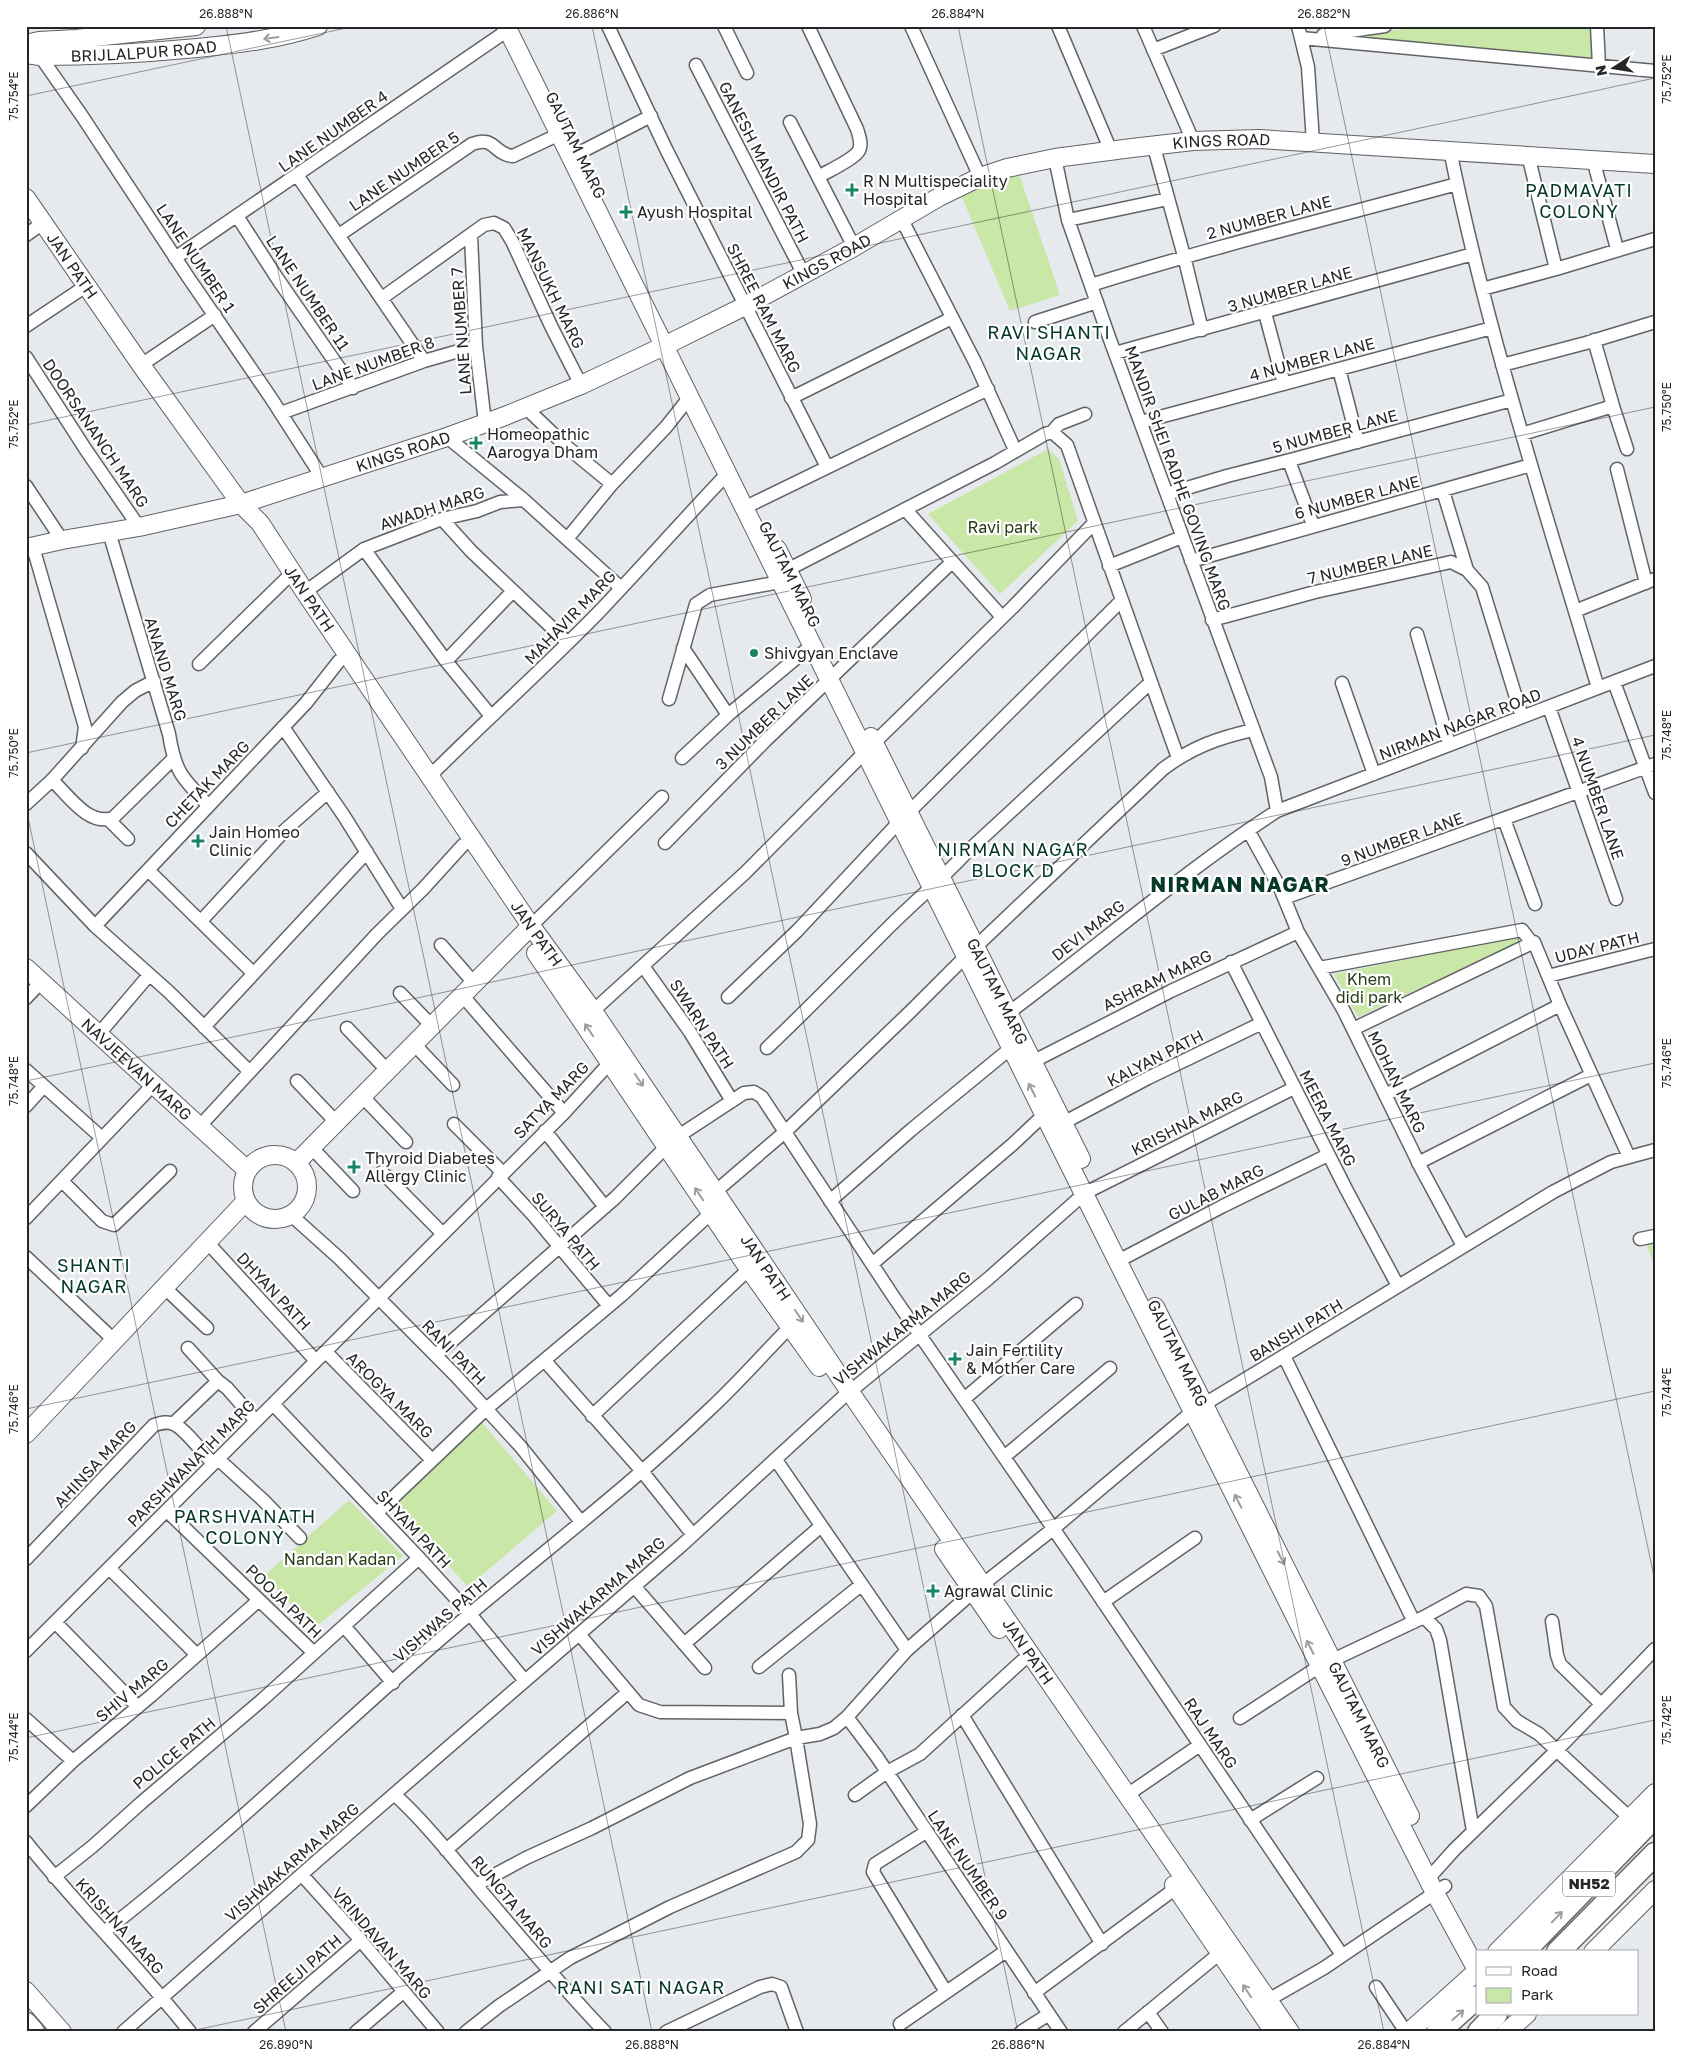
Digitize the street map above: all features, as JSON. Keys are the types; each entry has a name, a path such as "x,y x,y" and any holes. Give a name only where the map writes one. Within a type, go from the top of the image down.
{"highway":[{"name":"NH52","path":"1525,1950 1655,1816"},
{"name":"NH52","path":"1560,1950 1655,1854"},
{"path":"1438,2032 1476,1999"},
{"path":"1479,2032 1494,2016"},
{"path":"26,2024 33,2032"}],"street":[{"name":"BRIJLALPUR ROAD","path":"26,44 39,41 76,40 138,30 196,26"},
{"name":"BRIJLALPUR ROAD","path":"33,55 76,40 140,53 222,45 291,35 318,26"},
{"name":"SHREE RAM MARG","path":"608,26 744,306 827,467"},
{"path":"724,26 747,73"},
{"path":"808,26 857,129 861,142 859,151 818,177"},
{"path":"911,26 980,178"},
{"path":"1058,26 1111,151"},
{"path":"1143,26 1193,141"},
{"path":"1153,50 1214,26"},
{"path":"1299,32 1385,26"},
{"path":"1597,26 1600,66"},
{"name":"GAUTAM MARG","path":"512,27 564,132 579,153 668,344 754,503 784,576 970,952 1003,1017 1032,1062 1049,1110 1063,1123 1090,1190 1436,1882 1480,1950"},
{"name":"LANE NUMBER 4","path":"175,258 512,27"},
{"path":"1299,32 1655,71"},
{"path":"1299,32 1308,67 1313,142"},
{"name":"LANE NUMBER 1","path":"33,55 82,116 175,258 281,413 323,479"},
{"name":"GANESH MANDIR PATH","path":"696,65 803,273"},
{"path":"579,153 651,116"},
{"path":"790,122 854,247"},
{"path":"564,132 668,344 689,398 727,474 784,576 812,646 834,676"},
{"name":"LANE NUMBER 5","path":"339,235 472,144 480,141 489,142 506,156 513,156 564,132"},
{"name":"KINGS ROAD","path":"30,548 62,540 140,527 241,504 447,438 581,385 668,344 854,247 901,218 980,178 1007,168 1055,158 1193,141 1259,139 1655,164"},
{"path":"1154,146 1202,330"},
{"path":"1450,150 1472,254 1502,365 1598,688"},
{"path":"1528,155 1556,269"},
{"name":"MANDIR SHEI RADHE GOVING MARG","path":"1055,158 1068,220 1115,354 1271,777 1277,811"},
{"path":"1593,159 1616,250"},
{"path":"297,175 424,361"},
{"name":"2 NUMBER LANE","path":"1091,285 1184,256 1457,184"},
{"name":"JAN PATH","path":"26,198 141,365 241,504 249,528 288,577 339,662 463,845 527,930 592,1011 615,1057"},
{"path":"1068,220 1168,199"},
{"name":"LANE NUMBER 11","path":"237,216 277,278 353,388"},
{"path":"901,218 988,389 1016,450"},
{"path":"26,235 43,223"},
{"name":"MANSUKH MARG","path":"382,298 484,226 494,223 504,228 512,241 551,326 581,385"},
{"name":"LANE NUMBER 7","path":"471,236 476,346 484,422"},
{"path":"1482,289 1655,239"},
{"name":"3 NUMBER LANE","path":"1115,354 1472,254"},
{"path":"26,326 86,286"},
{"path":"1035,322 1097,302"},
{"path":"1265,313 1284,384"},
{"path":"141,365 215,315"},
{"path":"791,398 952,318"},
{"path":"1502,365 1655,322"},
{"name":"4 NUMBER LANE","path":"1141,422 1492,328"},
{"path":"1594,340 1627,449"},
{"name":"LANE NUMBER 8","path":"281,413 424,361 476,346"},
{"name":"DOORSANANCH MARG","path":"26,357 86,450 140,527"},
{"path":"1339,369 1358,442"},
{"path":"754,503 988,389"},
{"path":"567,539 612,484 666,427 689,398"},
{"name":"5 NUMBER LANE","path":"1167,494 1227,476 1512,400"},
{"path":"1522,434 1613,406"},
{"path":"525,407 612,484"},
{"path":"669,698 694,608 704,597 784,576 1052,432 1059,424 1085,414"},
{"path":"1052,432 1066,445 1178,758"},
{"path":"447,438 524,500 620,588"},
{"path":"1289,461 1313,525"},
{"name":"6 NUMBER LANE","path":"1191,561 1531,465"},
{"path":"1575,611 1650,581 1617,469"},
{"name":"MAHAVIR MARG","path":"430,776 568,643 727,474"},
{"path":"26,486 62,540"},
{"path":"1443,491 1467,570 1482,587 1522,717"},
{"name":"AWADH MARG","path":"305,592 364,548 442,519 477,511 500,502 524,500"},
{"path":"905,510 1002,617"},
{"path":"442,519 471,551 568,643"},
{"path":"592,1011 745,873 1094,523"},
{"name":"ANAND MARG","path":"109,532 130,609 169,734 173,759 186,782 208,805"},
{"path":"1109,566 1182,537"},
{"path":"30,548 85,727 82,748"},
{"path":"364,548 446,661 491,716"},
{"name":"3 NUMBER LANE","path":"665,843 766,740 952,562"},
{"name":"7 NUMBER LANE","path":"1212,620 1315,592 1451,562 1467,570"},
{"path":"199,664 288,577"},
{"name":"JAN PATH","path":"288,577 305,592 430,776 527,930 672,1141 711,1213 790,1326 846,1395"},
{"path":"446,661 513,592"},
{"path":"728,998 797,931 904,818 1122,600"},
{"path":"1417,634 1449,744"},
{"path":"682,758 728,715 812,646"},
{"path":"683,648 728,715"},
{"name":"CHETAK MARG","path":"95,926 283,726 339,662"},
{"name":"NIRMAN NAGAR ROAD","path":"1277,811 1655,666"},
{"path":"26,804 52,780 122,702 135,691 154,681"},
{"path":"767,1048 967,852 1152,682"},
{"path":"1342,682 1374,774"},
{"path":"1614,682 1650,765 1655,793"},
{"name":"4 NUMBER LANE","path":"1549,707 1616,899"},
{"path":"283,726 367,852 402,910"},
{"path":"715,1192 785,1132 912,1011 970,952 1131,799 1178,758 1218,738 1253,730"},
{"path":"52,780 92,818 104,821 113,818 173,759"},
{"name":"9 NUMBER LANE","path":"1284,898 1650,765"},
{"path":"201,921 285,830 328,792"},
{"path":"296,1163 662,797"},
{"path":"1248,830 1277,811"},
{"path":"1504,819 1535,904"},
{"path":"109,820 128,839"},
{"name":"MOHAN MARG","path":"1248,830 1284,898 1298,932 1353,1029 1418,1163 1463,1246"},
{"name":"DEVI MARG","path":"1003,1017 1248,830"},
{"path":"199,1127 377,934 463,845"},
{"path":"204,1027 367,852"},
{"path":"26,853 95,926 250,1072"},
{"path":"148,870 253,973"},
{"path":"1319,968 1522,930 1532,943 1534,942 1591,1076 1630,1157"},
{"name":"ASHRAM MARG","path":"1032,1062 1231,962 1298,932"},
{"path":"1353,1029 1532,943"},
{"path":"441,945 468,989 564,1112"},
{"name":"UDAY PATH","path":"1548,976 1655,949"},
{"name":"MEERA MARG","path":"1231,962 1328,1155 1398,1286"},
{"name":"SWARN PATH","path":"643,966 690,1032 732,1101"},
{"name":"NAVJEEVAN MARG","path":"26,968 247,1170"},
{"path":"98,1035 149,975"},
{"path":"26,998 41,982"},
{"path":"400,993 431,1026"},
{"path":"1384,1095 1560,1005"},
{"path":"1003,1017 1011,1048 1049,1110 1090,1190"},
{"name":"KALYAN PATH","path":"1063,1123 1148,1078 1262,1023"},
{"path":"347,1028 387,1070"},
{"path":"414,1043 453,1085"},
{"path":"830,1201 911,1130 1011,1048"},
{"name":"SATYA MARG","path":"378,1299 564,1112 615,1057"},
{"path":"26,1070 102,1138"},
{"path":"1418,1163 1591,1076"},
{"path":"298,1081 336,1122"},
{"path":"26,1218 153,1085"},
{"path":"26,1106 44,1086"},
{"name":"KRISHNA MARG","path":"1090,1190 1294,1088"},
{"name":"RAJ MARG","path":"732,1101 744,1094 754,1092 762,1097 872,1264 1104,1602 1342,1955"},
{"path":"362,1096 406,1142"},
{"path":"436,1355 560,1248 672,1141 732,1101"},
{"path":"872,1264 1013,1144 1049,1110"},
{"name":"SURYA PATH","path":"454,1124 501,1175 609,1306"},
{"path":"546,1130 605,1207"},
{"name":"JAN PATH","path":"672,1141 715,1192 846,1395 978,1588 1127,1795 1290,2032"},
{"path":"311,1147 353,1191"},
{"name":"BANSHI PATH","path":"476,1885 526,1858 592,1828 690,1778 796,1738 820,1734 834,1728 847,1717 907,1650 978,1588 1198,1408 1553,1192 1611,1162 1655,1150"},
{"path":"270,1155 288,1157 296,1163 306,1177 304,1203 292,1215 283,1219 266,1218 257,1215 246,1201 243,1191 243,1180 247,1170 261,1158 270,1155"},
{"name":"GULAB MARG","path":"1124,1258 1223,1206 1328,1155"},
{"path":"62,1181 102,1221 114,1225 170,1171"},
{"path":"382,1172 442,1233"},
{"name":"VISHWAKARMA MARG","path":"123,2032 693,1535 846,1395 989,1278 1090,1190"},
{"path":"26,1434 246,1201"},
{"path":"377,1513 486,1409 609,1306 711,1213"},
{"name":"RANI PATH","path":"292,1215 339,1258 436,1355 521,1447 581,1522"},
{"path":"1640,1239 1655,1236"},
{"name":"DHYAN PATH","path":"208,1243 321,1357"},
{"path":"26,1257 115,1341"},
{"path":"592,1416 749,1268"},
{"path":"165,1288 207,1328"},
{"name":"PARSHWANATH MARG","path":"26,1651 378,1299"},
{"path":"964,1399 1076,1304"},
{"name":"VISHWAS PATH","path":"104,1932 135,1908 270,1792 470,1614 641,1470 710,1409 790,1326"},
{"path":"188,1348 256,1421"},
{"path":"1284,1356 1419,1619 1436,1629 1440,1640 1473,1831"},
{"name":"AROGYA MARG","path":"321,1357 432,1460"},
{"path":"545,1361 641,1470 693,1535"},
{"path":"1004,1457 1110,1368"},
{"path":"218,1381 173,1424 263,1500 300,1538"},
{"name":"SHYAM PATH","path":"273,1404 470,1614 525,1681"},
{"name":"AHINSA MARG","path":"26,1559 154,1425 165,1422 173,1424"},
{"path":"776,1460 820,1527 907,1650"},
{"name":"POOJA PATH","path":"167,1511 314,1653"},
{"path":"684,1644 820,1527"},
{"path":"1104,1602 1195,1538"},
{"name":"POLICE PATH","path":"54,1877 93,1846 314,1653 419,1558"},
{"path":"109,1568 197,1655"},
{"path":"759,1667 861,1585"},
{"path":"634,1586 706,1668"},
{"name":"JAN PATH","path":"978,1588 1022,1661 1274,2032"},
{"path":"1240,1718 1327,1664 1466,1594 1479,1596 1486,1606 1504,1707 1516,1721 1539,1734 1631,1819"},
{"name":"SHIV MARG","path":"26,1806 73,1761 138,1707 259,1600"},
{"path":"1552,1620 1560,1664 1601,1704"},
{"path":"55,1622 138,1707"},
{"path":"344,1626 393,1683"},
{"path":"579,1634 639,1706 660,1712 791,1713"},
{"path":"1268,2000 1324,1968 1436,1882 1473,1831 1655,1649"},
{"path":"854,1795 887,1772 920,1754 1022,1661"},
{"path":"466,2032 499,2006 570,1958 670,1906 796,1852 808,1840 810,1824 791,1713 789,1675"},
{"path":"446,1850 628,1692"},
{"path":"962,1715 1102,1944"},
{"name":"LANE NUMBER 9","path":"847,1717 887,1772 1061,2032"},
{"path":"26,1719 73,1761"},
{"path":"1127,1795 1200,1745"},
{"path":"1250,1820 1317,1778"},
{"name":"RUNGTA MARG","path":"394,1794 412,1811 550,1972 605,2032"},
{"path":"1499,1950 1655,1794"},
{"path":"926,1832 875,1864 873,1872 946,1992"},
{"name":"KRISHNA MARG","path":"26,1842 54,1877 163,1998 190,2032"},
{"name":"VRINDAVAN MARG","path":"302,1875 438,2032"},
{"path":"1436,1882 1476,1968"},
{"path":"1034,1993 1176,1888"},
{"path":"1595,1950 1655,1890"},
{"name":"SHREEJI PATH","path":"254,2032 360,1940"},
{"path":"900,2024 1006,1951"},
{"path":"1124,2032 1220,1953"},
{"path":"1376,1987 1408,2032 1476,1971"},
{"path":"666,2032 760,1986 772,1984 781,1987 797,2032"},
{"path":"26,1991 62,2032"},
{"path":"356,2032 403,1992"},
{"path":"1148,2012 1162,2032"},
{"path":"1021,2032 1049,2014"},
{"path":"1506,2032 1525,2016"}],"green space":[{"path":"1424,26 1591,26 1593,58 1339,38"},
{"path":"1018,171 1060,295 1010,311 956,183"},
{"name":"Ravi park","path":"1048,449 1059,459 1078,521 1000,594 928,514"},
{"name":"Khem didi park","path":"1518,937 1520,942 1358,1017 1334,974"},
{"path":"1655,1241 1655,1269 1646,1243"},
{"path":"480,1420 557,1511 468,1587 393,1503"},
{"name":"Nandan Kadan","path":"349,1500 403,1556 313,1629 265,1575"}],"place":[{"name":"R N Multispeciality Hospital","path":"852,190"},
{"name":"Ayush Hospital","path":"626,212"},
{"name":"Homeopathic Aarogya Dham","path":"476,443"},
{"name":"Shivgyan Enclave","path":"754,653"},
{"name":"Jain Homeo Clinic","path":"198,841"},
{"name":"Thyroid Diabetes Allergy Clinic","path":"354,1167"},
{"name":"Jain Fertility & Mother Care","path":"955,1359"},
{"name":"Agrawal Clinic","path":"933,1591"}],"district":[{"name":"PADMAVATI COLONY","path":"1579,201"},
{"name":"RAVI SHANTI NAGAR","path":"1049,343"},
{"name":"NIRMAN NAGAR BLOCK D","path":"1013,860"},
{"name":"NIRMAN NAGAR","path":"1240,885"},
{"name":"SHANTI NAGAR","path":"94,1276"},
{"name":"PARSHVANATH COLONY","path":"245,1527"},
{"name":"RANI SATI NAGAR","path":"641,1988"}]}
